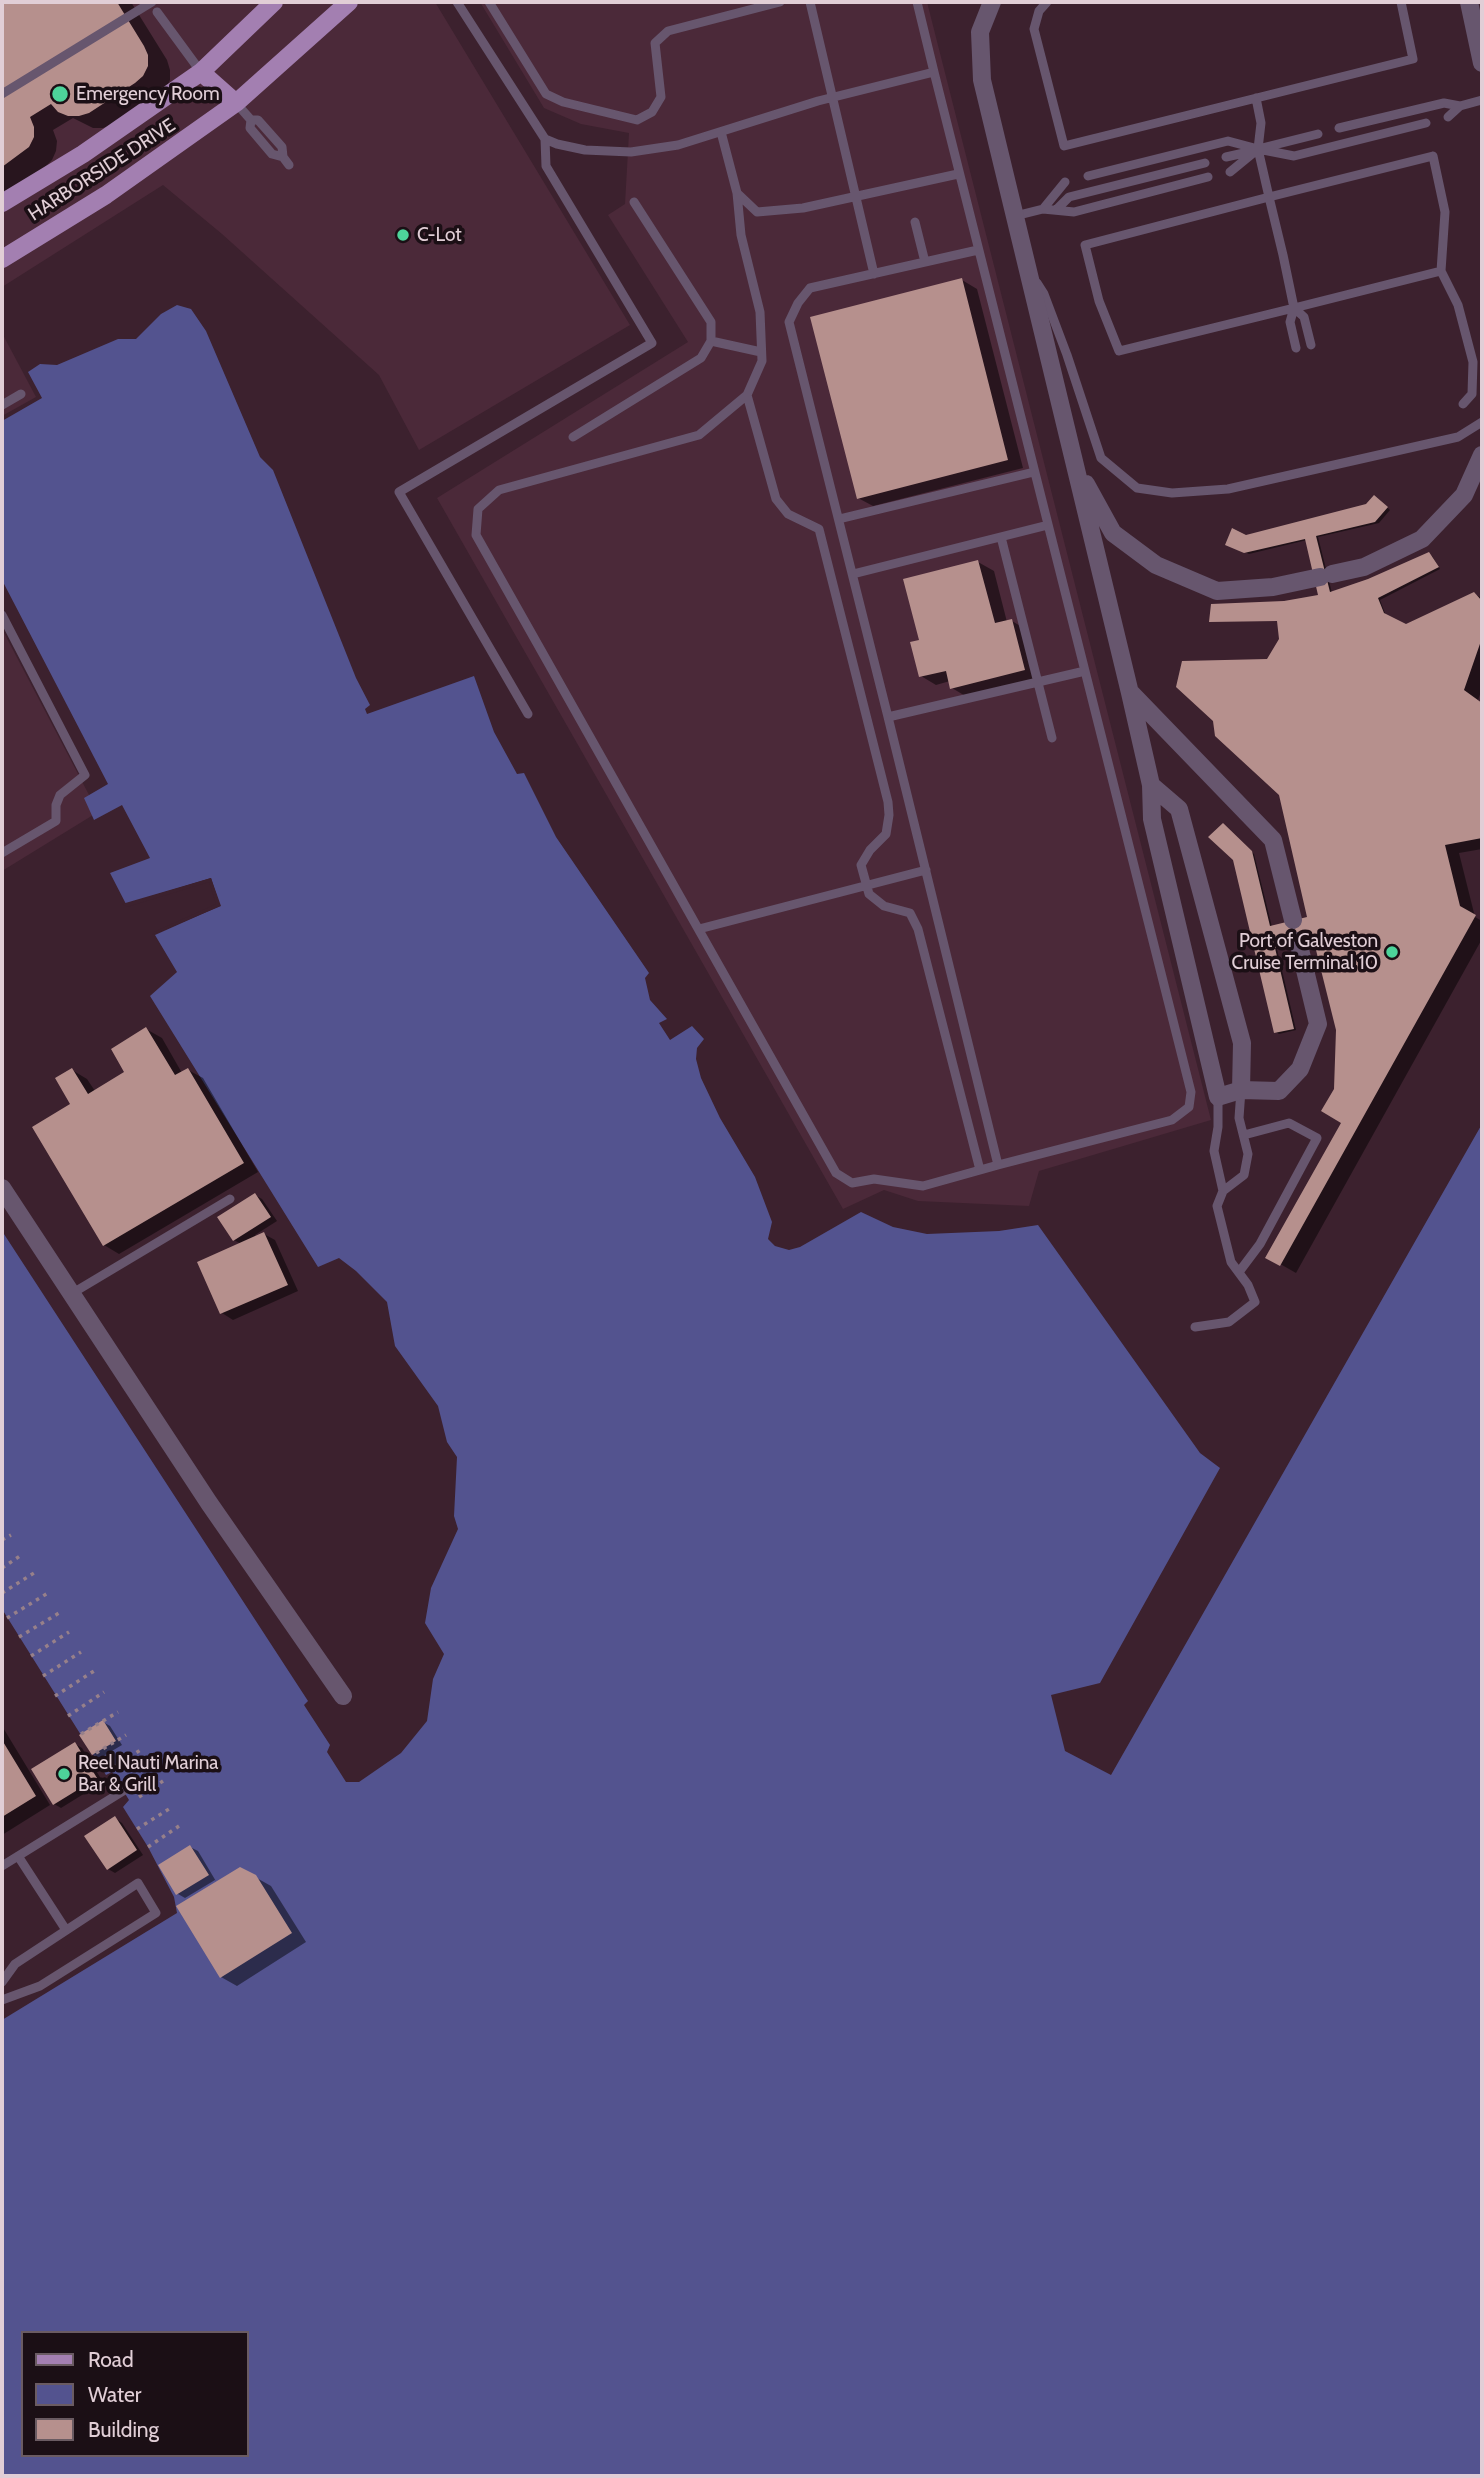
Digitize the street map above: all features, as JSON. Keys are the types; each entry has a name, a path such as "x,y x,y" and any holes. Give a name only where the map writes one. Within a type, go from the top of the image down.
{"main road":[{"name":"HARBORSIDE DRIVE","path":"2,202 83,153 201,72 274,2"},
{"name":"HARBORSIDE DRIVE","path":"2,259 106,195 236,103 349,2"},
{"path":"201,72 236,103"}],"street":[{"path":"992,2 980,32 982,80 1152,785 1152,819 1218,1097 1241,1090 1279,1091 1300,1069 1318,1024 1298,941"},
{"path":"1469,2 1482,63"},
{"path":"1075,463 1113,533 1156,565 1217,591 1273,587 1364,567 1422,539 1464,495 1482,456"},
{"path":"1130,692 1273,840 1293,920"},
{"path":"1152,785 1179,809 1242,1044 1241,1090"},
{"path":"2,1188 209,1503 343,1696"}],"lane":[{"path":"2,94 152,2"},
{"path":"457,2 545,139 546,166 652,343 399,492 528,714"},
{"path":"489,2 546,94 563,102 637,120 652,112 662,97 655,43 667,31 780,2"},
{"path":"810,2 874,274"},
{"path":"721,132 737,193 741,235 760,312 762,361 747,395 699,435 499,490 478,509 476,535 836,1173 852,1183 874,1179 923,1186 1172,1120 1189,1107 1191,1092 958,174 917,2"},
{"path":"1047,2 1039,11 1034,29 1063,146 1413,60 1401,2"},
{"path":"157,12 201,72"},
{"path":"545,139 585,150 631,152 678,145 833,97 934,72"},
{"path":"1256,98 1261,123 1258,149 1294,308 1290,322 1296,348"},
{"path":"1339,128 1444,103 1460,106 1482,100"},
{"path":"236,103 251,120 250,128 272,154 286,161"},
{"path":"1448,117 1460,106"},
{"path":"1088,176 1228,141 1294,156 1426,123"},
{"path":"1226,158 1318,134"},
{"path":"1230,172 1258,149"},
{"path":"1441,271 1119,351 1099,301 1085,245 1433,156 1445,212 1441,271 1458,306 1474,362 1472,394 1464,404"},
{"path":"1056,210 1069,197 1205,163"},
{"path":"737,193 757,212 803,208 958,174"},
{"path":"1015,216 1043,209 1074,212 1208,177"},
{"path":"1043,209 1065,182"},
{"path":"573,437 701,358 711,341 711,322 634,202"},
{"path":"915,222 925,262"},
{"path":"978,250 810,288 789,321 998,1165"},
{"path":"1027,265 1044,295 1101,458 1137,488 1172,493 1228,489 1458,437 1482,422"},
{"path":"1294,308 1304,317 1311,345"},
{"path":"711,341 761,352"},
{"path":"2,405 21,394"},
{"path":"747,395 776,499 788,514 818,530 888,803 886,834 870,850 861,865 866,886 869,894 884,906 910,913 918,929 980,1170"},
{"path":"839,519 1034,472"},
{"path":"853,575 1048,525"},
{"path":"1001,537 1052,738"},
{"path":"2,615 85,775 60,795 56,805 56,821 2,853"},
{"path":"888,718 1085,671"},
{"path":"699,929 926,870"},
{"path":"1195,1327 1229,1322 1255,1302 1248,1284 1231,1262 1217,1206 1223,1191 1244,1175 1248,1154 1239,1118 1241,1090"},
{"path":"1218,1097 1218,1127 1214,1151 1223,1191"},
{"path":"1239,1272 1260,1244 1317,1138 1289,1123 1244,1135"},
{"path":"71,1294 230,1199"},
{"path":"2,1866 128,1788"},
{"path":"18,1856 66,1930"},
{"path":"2,1982 15,1964 138,1883 156,1913 40,1986 2,2000"}],"path":[{"path":"2,1540 11,1535"},
{"path":"2,1568 23,1554"},
{"path":"2,1594 34,1573"},
{"path":"7,1618 48,1593"},
{"path":"19,1637 59,1613"},
{"path":"31,1656 69,1632"},
{"path":"43,1676 81,1652"},
{"path":"55,1696 94,1671"},
{"path":"68,1716 104,1692"},
{"path":"81,1734 118,1712"},
{"path":"96,1753 126,1735"},
{"path":"108,1771 142,1749"},
{"path":"133,1800 163,1781"},
{"path":"137,1829 169,1809"},
{"path":"148,1847 179,1826"}],"shaded area":[{"path":"2,2 435,2 630,325 419,450 379,375 222,234 163,185 2,287"},
{"path":"480,2 927,2 1211,1120 1039,1171 1029,1206 918,1201 884,1190 843,1209 437,498 688,342 608,215 625,204 629,133 581,124 544,108"},
{"path":"2,333 36,397 2,416"},
{"path":"2,629 98,812 2,871"}],"water":[{"path":"177,305 191,309 206,331 260,457 273,470 356,678 370,705 365,709 367,714 474,676 494,732 517,774 524,773 556,837 649,973 645,978 650,1000 667,1019 659,1023 670,1040 692,1026 704,1039 697,1048 696,1059 701,1078 720,1118 755,1177 772,1222 768,1239 775,1246 789,1250 800,1247 861,1212 893,1227 927,1234 999,1231 1038,1225 1200,1453 1220,1468 1100,1683 1051,1695 1065,1751 1111,1775 1482,1124 1482,2476 2,2476 2,2020 177,1913 174,1897 123,1807 129,1800 112,1772 106,1775 2,1609 2,1231 308,1701 304,1705 330,1745 327,1752 346,1782 359,1782 401,1753 427,1721 433,1679 444,1654 425,1623 431,1588 458,1529 454,1516 457,1457 447,1442 438,1406 395,1346 387,1302 339,1258 318,1267 150,996 177,972 155,935 220,906 211,878 126,904 110,873 150,858 122,805 94,820 84,798 108,784 2,580 2,421 42,398 28,372 40,364 57,365 118,339 136,339 161,314"}],"pier":[{"path":"211,878 221,906 152,935 216,904 209,882 127,907 122,904"}],"building":[{"name":"Emergency Room","path":"2,2 117,2 144,46 148,55 148,66 143,76 135,83 89,113 68,116 58,112 51,104 30,117 34,137 29,147 2,167"},
{"path":"962,278 1008,460 857,499 810,317"},
{"name":"Port of Galveston Cruise Terminal 10","path":"1374,495 1388,507 1375,522 1316,536 1330,592 1368,579 1429,552 1439,567 1378,598 1384,613 1406,624 1474,592 1482,601 1482,638 1464,690 1482,703 1482,838 1445,845 1460,906 1476,915 1280,1266 1265,1258 1341,1123 1321,1111 1334,1089 1336,1030 1313,938 1275,948 1294,1029 1274,1033 1233,860 1208,837 1223,823 1252,851 1270,926 1307,917 1279,795 1215,736 1213,721 1176,687 1182,661 1267,659 1279,639 1277,621 1209,622 1211,604 1284,601 1318,595 1305,539 1244,553 1225,545 1232,528 1246,535 1366,504"},
{"path":"978,560 995,623 1012,619 1025,670 950,689 946,671 919,677 910,642 919,640 903,579"},
{"path":"146,1027 175,1075 188,1068 244,1163 103,1246 32,1127 70,1104 55,1078 72,1068 88,1094 124,1072 111,1049"},
{"path":"255,1193 271,1217 233,1241 217,1217"},
{"path":"264,1232 288,1285 220,1314 197,1262"},
{"path":"103,1720 116,1741 92,1755 79,1735"},
{"path":"2,1740 36,1796 2,1817"},
{"name":"Reel Nauti Marina Bar & Grill","path":"75,1742 97,1778 53,1805 31,1769"},
{"path":"115,1816 137,1850 107,1870 84,1836"},
{"path":"190,1845 209,1875 176,1895 158,1865"},
{"path":"240,1867 256,1875 292,1933 220,1978 176,1906"}],"place":[{"name":"Emergency Room","path":"60,94"},
{"name":"C-Lot","path":"403,235"},
{"name":"Port of Galveston Cruise Terminal 10","path":"1392,952"},
{"name":"Reel Nauti Marina Bar & Grill","path":"64,1774"}]}
